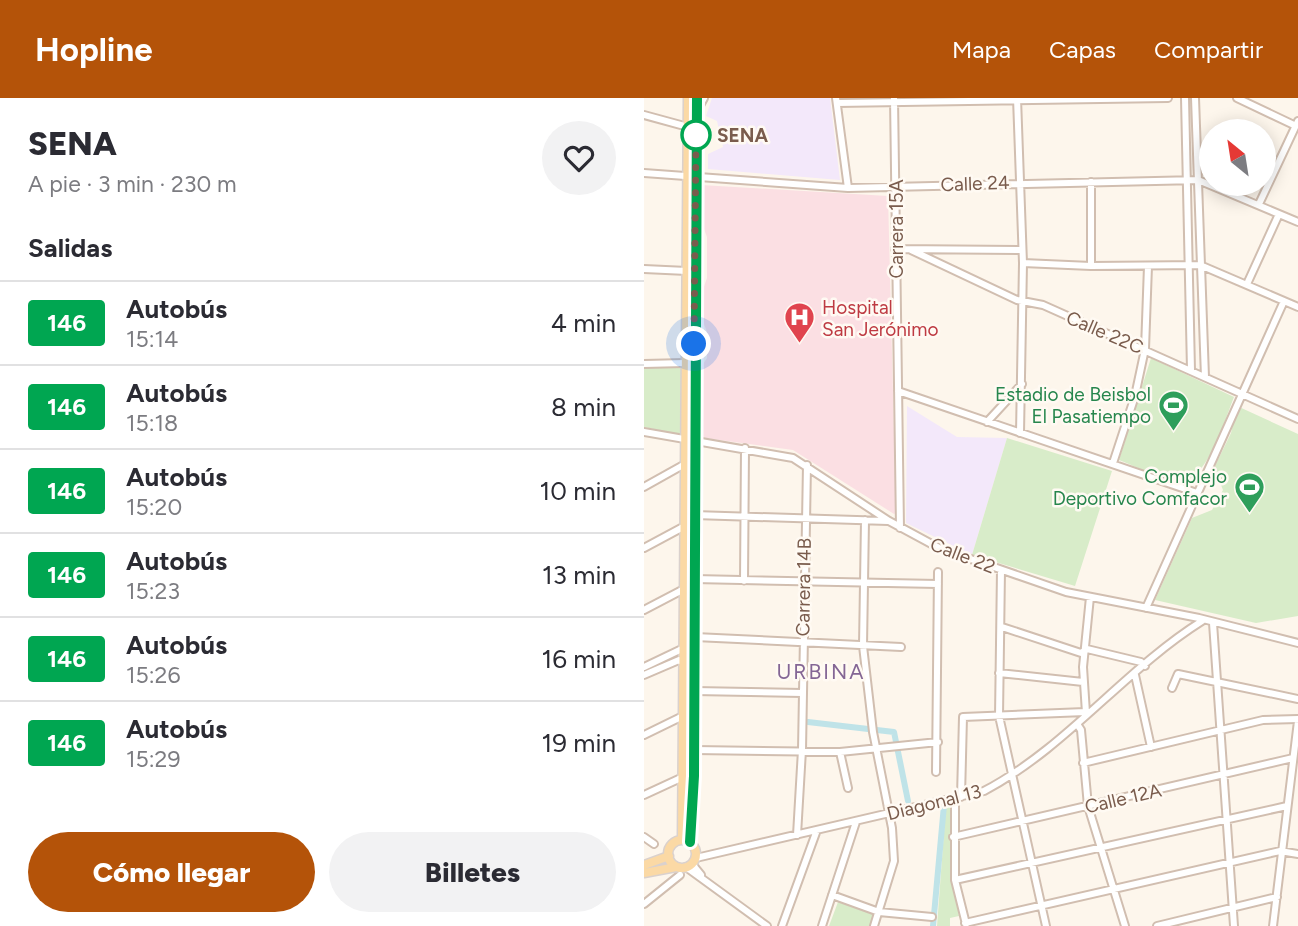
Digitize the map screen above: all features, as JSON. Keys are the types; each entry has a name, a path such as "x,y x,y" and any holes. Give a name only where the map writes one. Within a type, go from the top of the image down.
{"main road":[{"path":"644,873 678,871 692,863 695,849 686,841 685,776 685,464 689,440 692,176 688,98"},
{"path":"686,841 694,750 695,637 694,515 685,363 687,271 697,98"},
{"path":"678,871 669,856 672,845 686,841"},
{"path":"644,865 669,856"}],"street":[{"path":"696,114 704,98"},
{"path":"848,188 837,100 1168,98"},
{"path":"1185,98 1191,370"},
{"path":"1195,98 1205,377"},
{"path":"1237,98 1297,124 1259,204"},
{"path":"1017,99 1023,263 1020,433"},
{"name":"Carrera 15A","path":"895,100 900,528"},
{"path":"644,115 688,127"},
{"name":"Calle 24","path":"644,173 848,188 1198,180 1298,222"},
{"path":"1091,182 1091,266"},
{"path":"1247,284 1279,214"},
{"path":"895,250 1022,250"},
{"name":"Calle 22C","path":"911,250 1023,302 1042,305 1145,349 1298,419"},
{"path":"1023,263 1091,266 1200,265 1298,307"},
{"path":"1113,463 1135,396 1145,349 1148,266"},
{"path":"644,269 687,271"},
{"path":"1146,608 1284,301"},
{"path":"644,364 685,363"},
{"path":"987,422 1022,384"},
{"path":"898,391 1197,493"},
{"name":"Calle 22","path":"644,432 783,454 807,465 888,522 939,548 1090,597 1146,608 1191,622"},
{"path":"744,581 745,448"},
{"path":"644,487 685,464"},
{"name":"Carrera 14B","path":"797,835 802,750 807,465"},
{"path":"694,515 888,522"},
{"path":"865,520 863,646 872,729 890,813 894,861 874,926"},
{"path":"644,548 685,526"},
{"path":"1001,570 999,716 1046,926"},
{"path":"936,772 938,572"},
{"path":"694,579 938,584"},
{"path":"644,610 686,588"},
{"path":"1090,597 1083,681 1086,714 963,718 953,837 955,880 966,925 1282,851 1298,854"},
{"name":"Diagonal 13","path":"692,863 817,830 984,791 1011,777 1077,724 1135,675 1191,622 1213,623"},
{"path":"1234,926 1213,623 1298,643"},
{"path":"1002,627 1081,653 1085,650 1140,662 1145,666"},
{"path":"695,637 901,647"},
{"path":"644,667 686,647"},
{"path":"644,675 679,660 686,664"},
{"path":"999,673 1083,681"},
{"path":"1172,688 1178,674 1298,699"},
{"path":"1135,675 1151,747"},
{"path":"694,691 802,693"},
{"path":"644,735 685,715"},
{"path":"1083,763 1264,720 1298,720 1273,926"},
{"path":"1077,724 1081,730 1088,806 1125,926"},
{"path":"694,750 840,752 938,742"},
{"path":"840,752 848,788"},
{"name":"Calle 12A","path":"953,837 1293,758"},
{"path":"644,795 685,776"},
{"path":"955,880 1286,806"},
{"path":"822,926 856,822"},
{"path":"782,926 817,830"},
{"path":"644,837 654,844"},
{"path":"692,863 703,877 761,924"},
{"path":"644,904 678,871"},
{"path":"832,895 879,912 932,917"},
{"path":"1157,926 1277,897"}],"shaded area":[{"path":"712,98 830,98 840,180 708,169 708,154 723,147 717,121 706,116"},
{"name":"Hospital San Jerónimo","path":"701,185 888,196 896,513 793,450 697,437 696,375 707,358 707,332 700,314 700,298 707,278 707,237 700,218"},
{"path":"907,406 957,437 1007,438 972,555 906,523"}],"green space":[{"path":"1151,358 1234,397 1205,464 1186,481 1169,480 1119,460"},
{"path":"644,367 681,367 681,435 644,427"},
{"name":"Complejo Deportivo Comfacor","path":"1237,406 1298,434 1298,616 1256,623 1155,600 1192,518 1212,510 1223,490 1214,468 1231,433"},
{"path":"1007,438 1112,471 1075,586 972,555"},
{"path":"950,804 953,882 959,916 950,918 950,926 937,926 946,805"},
{"path":"838,902 875,915 870,926 829,926"}],"waterway":[{"path":"808,722 894,732 908,801"},
{"path":"933,926 944,805"}],"bus line":[{"name":"146","path":"690,842 694,776 693,382 697,98"}],"place":[{"name":"SENA","path":"696,135"},
{"name":"Hospital San Jerónimo","path":"799,345"},
{"name":"Estadio de Beisbol El Pasatiempo","path":"1174,432"},
{"name":"Complejo Deportivo Comfacor","path":"1250,514"}],"district":[{"name":"URBINA","path":"821,672"}],"route":[{"path":"694,344 696,135"}]}
